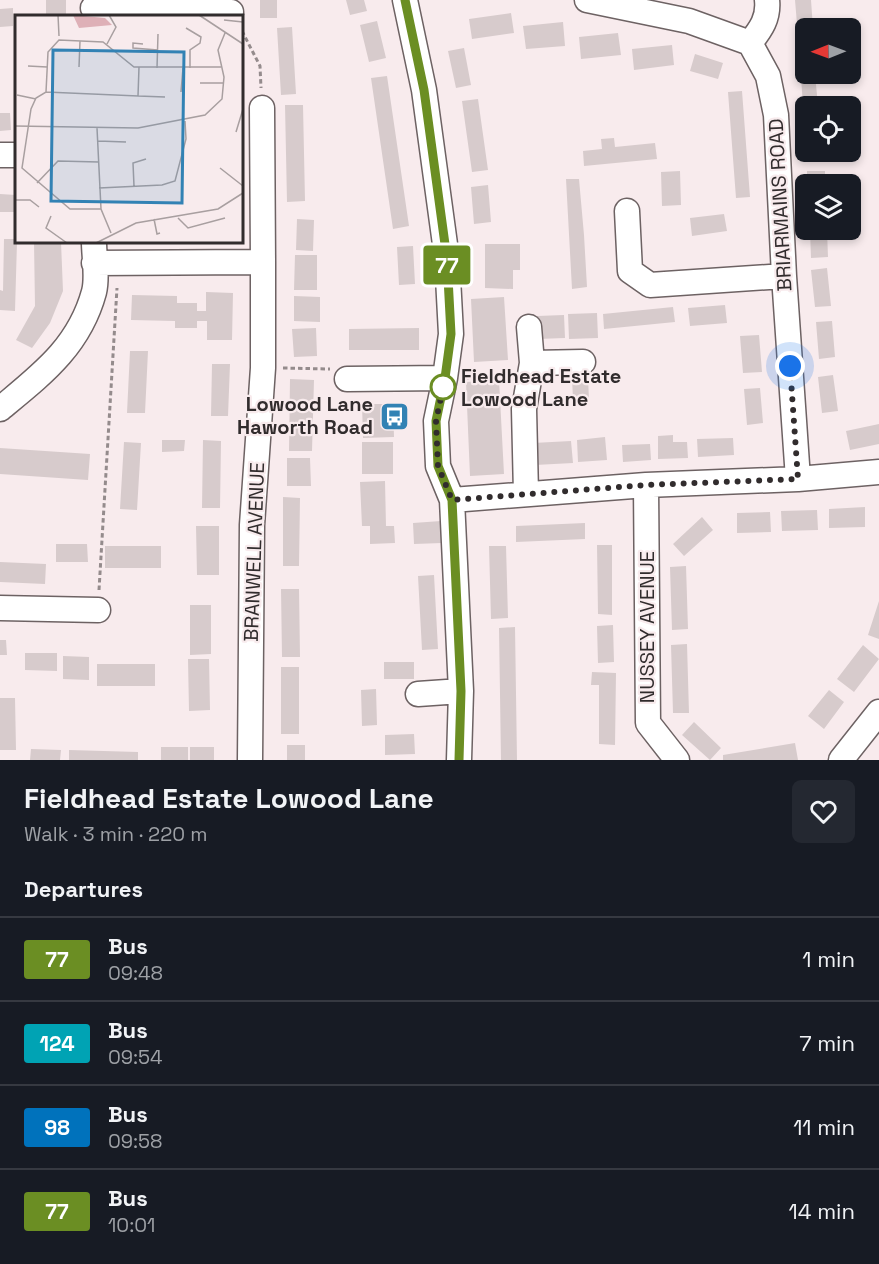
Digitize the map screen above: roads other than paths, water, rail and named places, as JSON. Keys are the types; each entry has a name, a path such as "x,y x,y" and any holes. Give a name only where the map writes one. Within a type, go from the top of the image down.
{"street":[{"path":"405,0 424,90 447,259 451,334 436,421 438,466 452,500 461,691 459,760"},
{"path":"587,0 689,21 750,43 762,29 769,12 767,0"},
{"path":"93,8 164,15"},
{"name":"BRIARMAINS ROAD","path":"750,43 768,76 776,115 798,479"},
{"name":"BRANWELL AVENUE","path":"250,760 252,525 263,368 262,108"},
{"path":"627,211 630,271 650,285 784,276"},
{"path":"0,409 48,370 77,333 94,291 94,252 119,262 263,262"},
{"path":"526,494 524,409 530,370 529,327"},
{"path":"530,370 583,362"},
{"path":"347,379 445,378"},
{"path":"452,500 646,485 798,479 879,472"},
{"name":"NUSSEY AVENUE","path":"646,485 648,723 677,760"},
{"path":"0,608 98,610"},
{"path":"418,694 461,691"},
{"path":"841,760 879,712"}],"place":[{"name":"Fieldhead Estate Lowood Lane","path":"443,387"},
{"name":"Lowood Lane Haworth Road","path":"394,416"}]}
